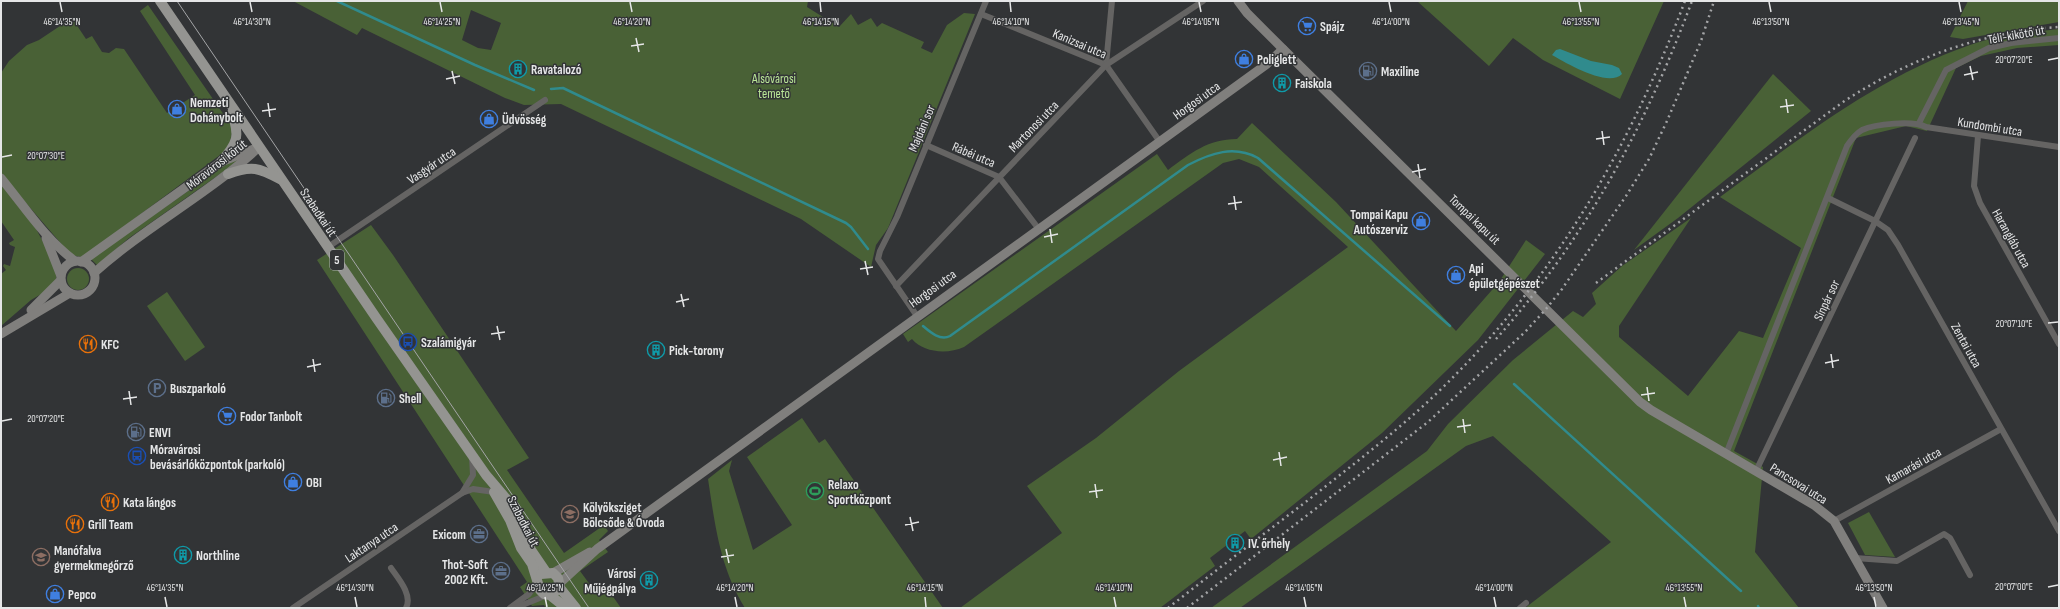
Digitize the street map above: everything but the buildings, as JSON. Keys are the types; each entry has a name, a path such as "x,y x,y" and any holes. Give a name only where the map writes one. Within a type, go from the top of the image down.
{"main road":[{"name":"Szabadkai út","path":"160,1 486,475 509,502 529,547 576,608"},
{"path":"221,162 232,149 237,138 237,129 229,101"},
{"path":"228,174 240,169 254,168 282,180"},
{"name":"Szabadkai út","path":"486,475 538,581 540,590 566,608"},
{"path":"538,581 541,574 549,573"},
{"path":"549,595 560,586"}],"street":[{"name":"Majdáni sor","path":"896,286 879,263 880,251 897,217 986,1"},
{"path":"1106,65 1112,1"},
{"name":"Martonosi utca","path":"896,286 1106,65 1203,1"},
{"name":"Tompai kapu út","path":"1238,1 1284,49 1640,402 1726,454"},
{"name":"Kanizsai utca","path":"981,14 1106,65 1160,142"},
{"name":"Téli-kikötő út","path":"1919,123 1946,70 1989,48 2012,43 2059,38"},
{"name":"Horgosi utca","path":"560,586 597,549 1038,228 1160,142 1267,64 1284,49"},
{"name":"Vasgyár utca","path":"328,247 545,100"},
{"path":"1726,454 1828,198 1847,146 1858,132 1873,126 1919,123"},
{"name":"Kundombi utca","path":"1919,123 1926,127 2057,147"},
{"name":"Harangláb utca","path":"1978,136 1974,186 1980,203 2059,344"},
{"name":"Sínpár sor","path":"1756,471 1915,138"},
{"name":"Rábéi utca","path":"926,145 999,177 1038,228"},
{"name":"Móravárosi körút","path":"78,261 221,162 259,147"},
{"name":"Móravárosi körút","path":"94,273 122,248 228,174 259,147"},
{"path":"2057,147 2059,153"},
{"path":"1,178 42,230 64,253 91,268 94,273 94,283 86,293 80,295 70,293 63,285 53,254 42,230"},
{"name":"Zentai utca","path":"1828,198 1875,221 1888,230 1898,245 2059,531"},
{"path":"17,323 61,278 64,269 68,264 78,261"},
{"path":"896,286 917,316"},
{"path":"1,334 17,323 70,293"},
{"name":"Kamarási utca","path":"1834,521 2001,429"},
{"name":"Laktanya utca","path":"462,493 473,475 472,454"},
{"name":"Pancsovai utca","path":"1726,454 1814,505 1834,521 1883,608"},
{"name":"Laktanya utca","path":"293,608 462,493 473,489 494,492"},
{"path":"1855,558 1897,561 1944,534 1950,538 1970,575"},
{"name":"Horgosi utca","path":"549,573 597,549"},
{"path":"390,568 403,586 408,600 406,608"},
{"path":"510,608 529,594 538,581"},
{"path":"515,608 549,595"},
{"path":"1520,608 1526,603"}],"green space":[{"name":"Alsóvárosi temető","path":"293,1 808,1 807,7 839,27 851,14 858,25 871,18 877,27 882,23 924,42 921,48 932,53 947,25 964,13 975,14 888,228 876,245 871,267 801,219 561,104 524,105 505,98 362,28 357,35","holes":["471,10 501,23 491,50 478,48 462,40"]},
{"path":"1417,1 1664,1 1620,99 1543,60 1513,38 1489,66"},
{"path":"1968,1 2059,1 2059,22 1963,39 1950,37"},
{"path":"148,5 233,128 230,142 224,152 87,254 81,257 71,255 1,174 1,73 9,61 27,45 39,40 72,18 86,39 92,36 102,52 109,53 116,48 124,49 167,113 195,95 140,11"},
{"path":"2059,29 2059,45 2017,48 1981,56 1956,68 1927,131 1906,126 1856,138 1734,451 1763,467 1755,552 1799,608 1525,608 1611,542 1493,436 1466,446 1240,608 1211,608 1427,451 1448,424 1513,360 1573,311 1583,317 1596,304 1592,293 1622,266 1691,218 1619,326 1619,337 1688,396 1739,331 1763,338 1801,248 1720,197 1809,132 1871,92 1903,74 1936,58 1970,45 2014,34"},
{"path":"1773,74 1811,111 1678,218 1634,250"},
{"path":"1252,123 1336,202 1456,331 1499,282 1526,240 1545,254 1478,340 1382,433 1251,539 1245,531 1210,558 1215,566 1160,608 960,608 1062,533 1027,486 1096,438 1179,371 1348,247 1259,167 1239,159 1223,163 964,347 950,351 935,351 922,347 912,339 908,342 903,334 1157,154 1168,170 1208,144 1217,141 1237,139"},
{"path":"247,155 129,238 97,265 91,259 234,159"},
{"path":"1,184 34,225 57,268 56,279 48,290 31,300 1,326 1,274 6,270 3,266 4,264 10,266 15,247 10,245 9,243 14,240 1,221"},
{"path":"371,225 393,255 529,458 507,470 564,553 604,525 608,531 599,540 608,552 580,571 599,597 609,591 621,608 546,608 544,605 532,606 520,587 527,582 317,260"},
{"path":"78,268 86,271 89,279 86,287 78,290 70,287 67,279 70,271"},
{"path":"167,292 205,347 185,361 147,306"},
{"name":"Relaxo Sportközpont","path":"802,418 819,443 825,439 943,608 745,608 724,562 716,529 708,479 732,460 729,471 753,550 792,525 747,457"},
{"path":"1869,512 1895,557 1865,555 1848,523"}],"water":[{"path":"1560,49 1591,61 1612,65 1619,68 1622,74 1616,78 1607,78 1587,73 1552,55 1556,50"}],"waterway":[{"path":"337,1 475,65 534,90"},
{"path":"551,89 563,88 846,223 851,227 868,249"},
{"path":"923,326 939,337 950,336 1188,165 1214,154 1231,151 1249,154 1258,158 1450,326"},
{"path":"1514,384 1741,591"}],"tram line":[{"path":"177,1 589,608"}],"railway":[{"path":"1168,608 1373,449 1436,394 1478,351 1516,306 1551,260 1583,212 1612,162 1638,110 1663,56 1685,1"},
{"path":"1496,339 1558,262 1610,179 1654,92 1692,1"},
{"path":"1187,608 1428,422 1525,332 1546,309 1562,289 1626,196 1649,159 1701,41 1714,1"},
{"path":"1596,283 1843,102 1893,73 1946,50 1974,42 2001,35 2059,27"}],"place":[{"name":"Spájz","path":"1307,26"},
{"name":"Poliglett","path":"1244,59"},
{"name":"Ravatalozó","path":"518,69"},
{"name":"Maxiline","path":"1368,71"},
{"name":"Faiskola","path":"1282,83"},
{"name":"Nemzeti Dohánybolt","path":"177,109"},
{"name":"Üdvösség","path":"489,119"},
{"name":"Tompai Kapu Autószerviz","path":"1421,221"},
{"name":"Api épületgépészet","path":"1456,275"},
{"name":"Szalámigyár","path":"408,342"},
{"name":"KFC","path":"88,344"},
{"name":"Pick-torony","path":"656,350"},
{"name":"Buszparkoló","path":"157,388"},
{"name":"Shell","path":"386,398"},
{"name":"Fodor Tanbolt","path":"227,416"},
{"name":"ENVI","path":"136,432"},
{"name":"Móravárosi bevásárlóközpontok (parkoló)","path":"137,456"},
{"name":"OBI","path":"293,482"},
{"name":"Relaxo Sportközpont","path":"815,491"},
{"name":"Kata lángos","path":"110,502"},
{"name":"Kölyöksziget Bölcsőde & Óvoda","path":"570,514"},
{"name":"Grill Team","path":"75,524"},
{"name":"Exicom","path":"479,534"},
{"name":"IV. őrhely","path":"1235,543"},
{"name":"Northline","path":"183,555"},
{"name":"Manófalva gyermekmegőrző","path":"41,557"},
{"name":"Thot-Soft 2002 Kft.","path":"501,571"},
{"name":"Városi Műjégpálya","path":"649,580"},
{"name":"Pepco","path":"55,594"}]}
